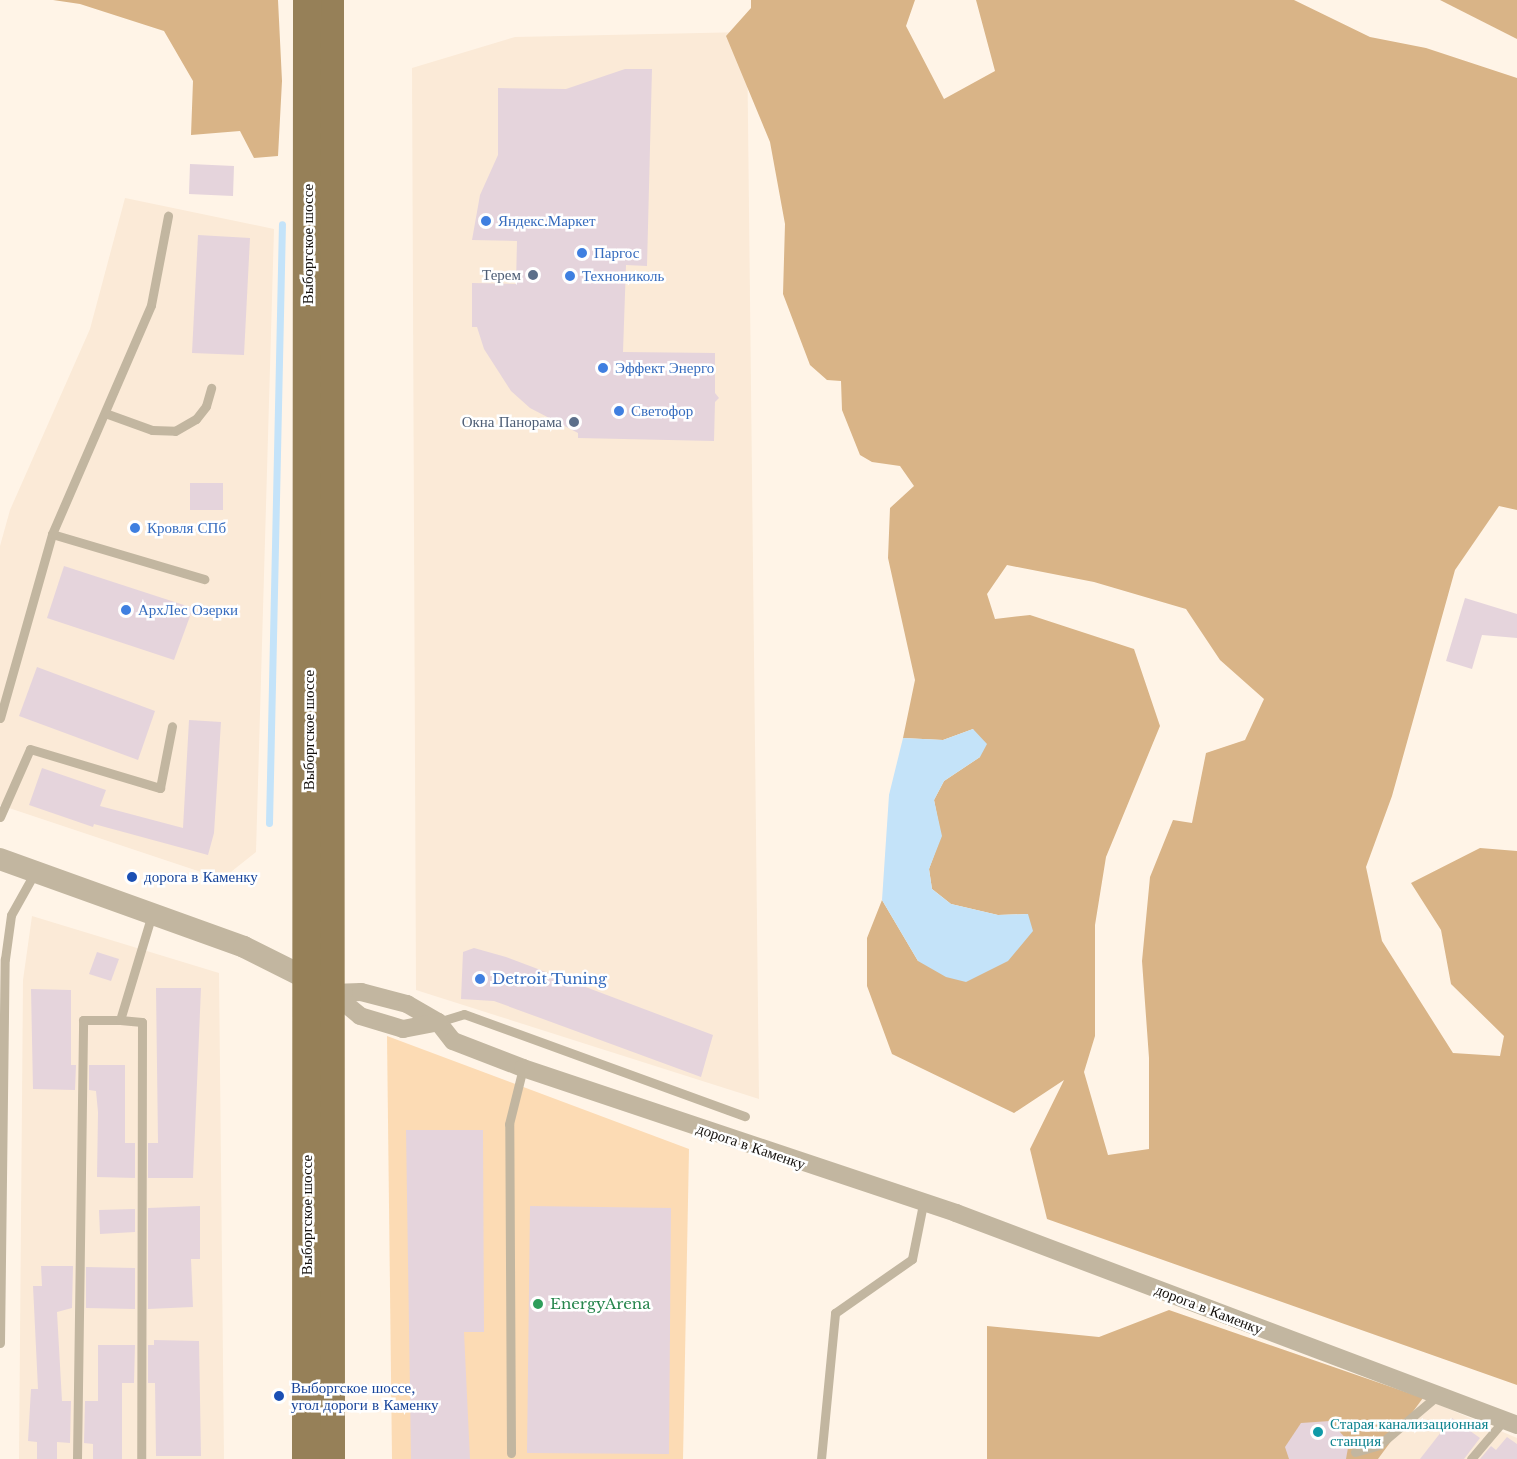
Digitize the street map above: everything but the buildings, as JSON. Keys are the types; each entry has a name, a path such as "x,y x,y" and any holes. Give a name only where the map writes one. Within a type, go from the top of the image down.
{"main road":[{"name":"Выборгское шоссе","path":"306,1459 307,0"},
{"name":"Выборгское шоссе","path":"330,0 331,1459"}],"street":[{"path":"0,859 250,950 308,978 332,993 360,1016 403,1029 438,1022"},
{"name":"дорога в Каменку","path":"332,993 361,992 407,1004 438,1022 453,1041 523,1068 923,1204 1510,1423"}],"lane":[{"path":"0,718 52,534 151,305 168,216"},
{"path":"105,413 152,430 175,431 196,419 207,405 211,388"},
{"path":"52,534 204,579"},
{"path":"0,817 30,749 160,788 172,726"},
{"path":"0,1343 5,959 11,915 35,872"},
{"path":"120,1020 152,914"},
{"path":"438,1022 464,1014 746,1116"},
{"path":"77,1459 82,1020 142,1022 141,1459"},
{"path":"511,1453 509,1124 523,1068"},
{"path":"821,1459 835,1313 912,1259 923,1204"},
{"path":"1355,1452 1379,1445 1438,1395"},
{"path":"1471,1459 1510,1423"}],"shaded area":[{"path":"53,0 278,0 282,81 278,156 254,158 240,131 191,135 193,81 164,31 80,4"},
{"path":"751,0 915,0 906,26 944,99 995,71 976,0 1294,0 1370,37 1426,48 1517,78 1517,510 1499,506 1455,570 1392,796 1366,867 1382,941 1453,1053 1500,1056 1504,1036 1451,984 1441,930 1411,883 1480,848 1517,851 1517,1385 1047,1219 1030,1149 1064,1080 1014,1113 892,1054 867,986 867,938 882,900 918,961 1028,914 998,915 951,904 932,889 929,869 941,836 934,800 944,781 980,757 973,729 943,740 903,738 915,680 888,558 890,508 914,486 900,466 872,462 860,455 842,410 841,381 827,380 810,365 783,294 785,224 770,142 726,36 751,8","holes":["1007,565 1094,582 1186,609 1220,660 1264,699 1245,740 1206,753 1192,823 1173,820 1150,877 1142,961 1149,1058 1149,1149 1108,1155 1084,1072 1095,1036 1095,925 1106,857 1160,726 1134,649 1030,615 995,619 987,594"]},
{"path":"1440,0 1517,0 1517,39"},
{"path":"747,32 759,1099 416,990 412,68 515,37"},
{"name":"Кровля СПб","path":"125,198 274,229 256,852 222,879 0,805 0,546 10,510 90,329"},
{"path":"32,916 219,973 224,1459 19,1459 23,980"},
{"name":"EnergyArena","path":"387,1036 689,1149 683,1459 392,1459"},
{"path":"1169,1310 1423,1398 1378,1459 987,1459 987,1326 1099,1337"},
{"path":"1423,1398 1517,1438 1517,1459 1378,1459"}],"water":[{"path":"973,729 987,744 980,757 944,781 934,800 942,836 929,869 932,889 951,904 998,915 1028,914 1033,931 1008,961 966,982 946,977 918,961 882,900 889,795 903,738 943,740"}],"waterway":[{"path":"269,823 282,224"}],"place":[{"name":"Яндекс.Маркет","path":"486,221"},
{"name":"Паргос","path":"582,253"},
{"name":"Терем","path":"533,275"},
{"name":"Технониколь","path":"570,276"},
{"name":"Эффект Энерго","path":"603,368"},
{"name":"Светофор","path":"619,411"},
{"name":"Окна Панорама","path":"574,422"},
{"name":"Кровля СПб","path":"135,528"},
{"name":"АрхЛес Озерки","path":"126,610"},
{"name":"дорога в Каменку","path":"132,877"},
{"name":"Detroit Tuning","path":"480,979"},
{"name":"EnergyArena","path":"538,1304"},
{"name":"Выборгское шоссе, угол дороги в Каменку","path":"279,1396"},
{"name":"Старая канализационная станция","path":"1318,1432"}]}
